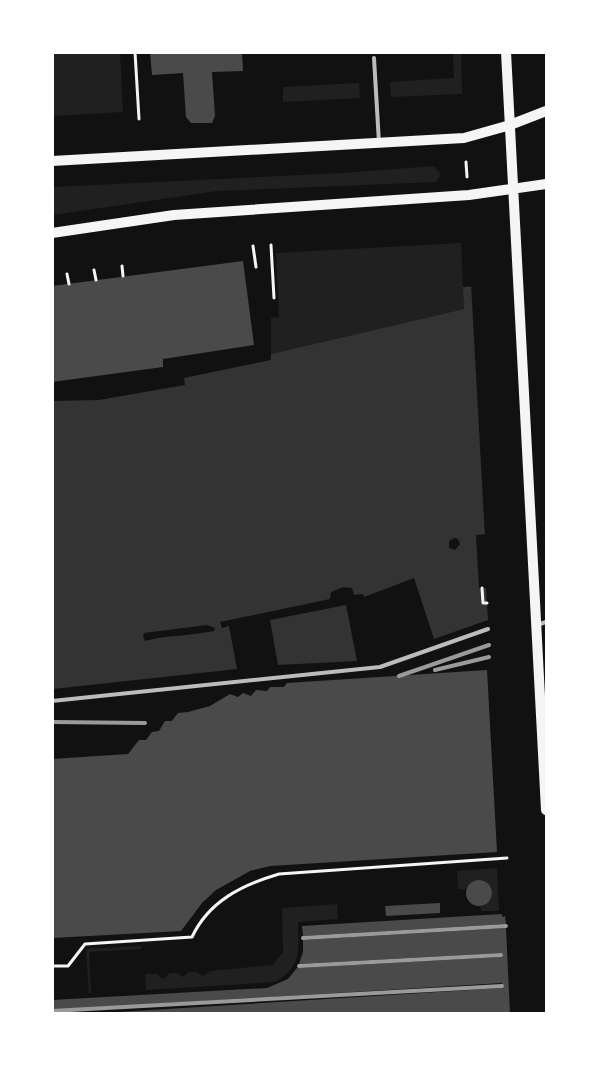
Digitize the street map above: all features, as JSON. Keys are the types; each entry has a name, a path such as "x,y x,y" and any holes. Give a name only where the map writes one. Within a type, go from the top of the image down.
{"main road":[{"path":"506,52 546,810"},
{"path":"52,161 464,138 510,125 546,110"},
{"path":"52,233 174,215 469,195 546,184"}],"lane":[{"path":"374,58 379,142"},
{"path":"536,626 546,622"},
{"path":"52,701 380,667 488,629"}],"path":[{"path":"135,52 139,119"},
{"path":"466,162 467,177"},
{"path":"271,245 274,298"},
{"path":"254,246 256,267"},
{"path":"122,266 123,276"},
{"path":"94,270 96,280"},
{"path":"67,274 69,284"},
{"path":"482,588 483,604 487,603"},
{"path":"52,966 68,966 85,944 192,937 198,924 228,894 252,882 279,874 507,858"}],"shaded area":[{"path":"52,53 120,53 123,112 53,116"},
{"path":"453,53 461,53 462,94 391,97 390,82 454,78"},
{"path":"359,83 360,98 283,102 283,87"},
{"path":"434,166 441,174 436,182 217,191 53,215 53,187 342,173"},
{"path":"461,243 464,309 271,354 271,318 279,317 276,253"},
{"path":"546,282 546,530 476,535 479,588 486,588 488,620 434,639 414,578 364,597 363,594 354,595 352,588 343,587 331,592 330,599 220,622 222,628 229,626 237,669 53,689 52,401 99,400 185,385 184,378 271,360 271,354 464,309 463,287","holes":["454,538 458,539 460,544 455,550 449,548 449,541","207,625 215,628 214,631 145,641 143,637 144,633"]},
{"path":"346,605 357,661 278,665 270,620"},
{"path":"497,868 499,911 481,911 481,906 484,906 492,897 492,888 483,880 474,881 465,889 458,889 457,871"},
{"path":"337,904 338,919 298,922 298,949 295,964 284,976 275,982 146,990 145,974 156,974 163,979 170,973 177,973 183,977 189,972 197,972 203,976 210,971 273,965 283,952 282,908"},
{"path":"141,946 141,949 89,952 91,993 89,993 86,949"}],"pier":[{"path":"546,279 546,533 485,537 471,284"}],"building":[{"path":"150,52 242,52 243,71 212,72 215,116 212,123 191,123 186,117 183,73 152,75"},
{"path":"243,261 254,345 163,359 163,367 52,382 52,286"},
{"path":"487,670 497,852 270,866 250,871 216,890 202,903 181,931 52,938 52,759 128,754 139,740 146,740 152,732 159,731 165,721 172,721 178,713 210,706 230,694 238,697 243,693 251,696 256,690 267,691 270,687 284,687 287,683"},
{"path":"479,880 488,884 492,893 488,902 479,906 470,902 466,893 470,884"},
{"path":"440,903 440,913 386,916 385,906"},
{"path":"502,914 502,917 505,916 506,924 303,936 302,926"},
{"path":"506,928 510,1014 86,1014 502,988 502,983 52,1010 52,1000 267,988 288,979 297,968 501,957 501,953 299,964 303,952 303,940"}],"railway":[{"path":"399,676 489,645"},
{"path":"435,670 489,657"},
{"path":"52,722 145,723"},
{"path":"303,938 506,926"},
{"path":"299,966 501,955"},
{"path":"52,1011 502,986"}]}
